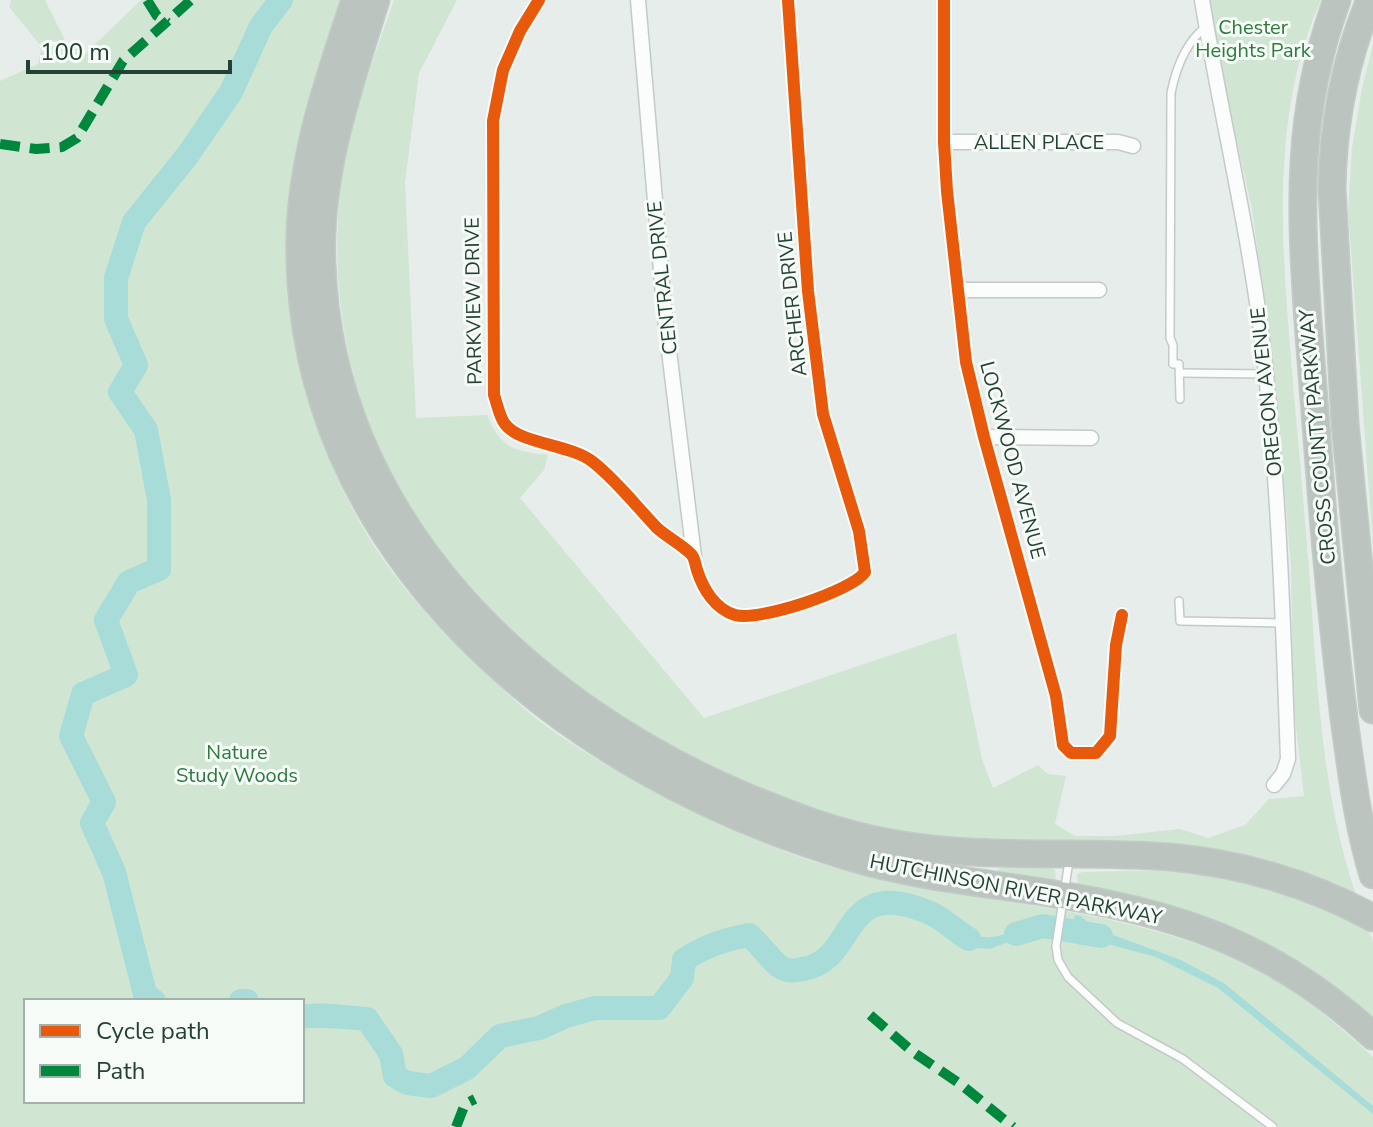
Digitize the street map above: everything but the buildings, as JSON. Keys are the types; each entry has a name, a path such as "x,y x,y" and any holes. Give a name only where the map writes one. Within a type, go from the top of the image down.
{"highway":[{"name":"HUTCHINSON RIVER PARKWAY","path":"355,0 323,99 307,166 300,233 304,310 317,380 340,448 384,533 426,591 474,644 542,704 610,750 695,797 773,831 852,858 1062,903 1166,916 1235,942 1308,983 1373,1036"},
{"name":"HUTCHINSON RIVER PARKWAY","path":"376,0 341,115 327,177 321,247 326,315 339,381 364,449 405,524 449,585 506,644 575,701 647,747 735,792 825,826 888,843 946,850 1167,857 1236,867 1308,888 1373,918"},
{"name":"CROSS COUNTY PARKWAY","path":"1337,0 1321,47 1306,117 1302,216 1313,392 1334,630 1354,788 1373,875"},
{"name":"CROSS COUNTY PARKWAY","path":"1370,0 1353,48 1341,97 1333,150 1332,189 1345,423 1373,710"}],"street":[{"name":"PARKVIEW DRIVE","path":"539,0 520,31 503,70 493,121 494,395 504,423 512,430 541,443 568,448 587,458 660,530 694,556"},
{"name":"CENTRAL DRIVE","path":"638,0 665,318 694,556"},
{"name":"ARCHER DRIVE","path":"694,556 702,583 714,603 734,615 763,616 794,607 862,577 865,563 859,531 823,414 808,291 788,0"},
{"name":"LOCKWOOD AVENUE","path":"944,0 944,142 966,362 1056,696 1063,745 1071,753 1096,753 1110,736 1116,645 1122,615"},
{"name":"OREGON AVENUE","path":"1202,0 1246,230 1266,374 1281,547 1288,759 1283,774 1274,785"},
{"name":"ALLEN PLACE","path":"944,142 1118,142 1133,146"},
{"path":"958,290 1099,290"},
{"path":"984,437 1091,438"}],"lane":[{"path":"1180,399 1179,364 1173,364 1170,338 1171,93 1181,58 1191,40 1207,26"},
{"path":"1180,373 1266,374"},
{"path":"1179,601 1180,621 1283,623"},
{"path":"1070,855 1056,946 1058,960 1068,977 1117,1023 1183,1059 1273,1127"}],"green space":[{"name":"Nature Study Woods","path":"11,0 45,0 70,50 77,47 82,57 141,0 342,0 309,106 294,177 286,251 291,322 306,392 345,495 380,555 432,619 516,701 560,735 654,791 766,844 867,876 1093,916 1149,929 1203,946 1256,969 1318,1009 1373,1057 1373,1127 0,1127 0,81 38,64 41,50 9,7"},
{"name":"Chester Heights Park","path":"394,0 457,0 419,73 405,183 416,418 487,415 503,442 517,450 548,455 544,470 520,498 704,718 956,633 982,759 993,788 1038,765 1048,774 1066,776 1055,824 1075,836 1114,836 1180,829 1208,838 1245,825 1269,799 1304,796 1293,700 1291,566 1276,391 1252,209 1230,120 1207,0 1321,0 1305,43 1287,131 1284,268 1321,726 1335,816 1359,903 1133,844 918,836 883,830 818,811 678,751 593,700 516,639 451,568 399,489 361,401 341,305 339,201 342,175 360,99"},
{"path":"1373,44 1373,545 1348,211 1352,148"},
{"path":"1007,866 1050,868 1055,870 1056,879 1052,883 994,875 998,869"},
{"path":"1201,871 1259,882 1366,923 1373,941 1373,1022 1356,1004 1308,969 1078,886 1077,874 1083,872"}],"water":[{"path":"1075,915 1081,916 1092,927 1181,960 1224,983 1373,1106 1373,1114 1218,988 1156,957 1089,939 1080,945 1069,940"},
{"path":"943,918 958,928 982,937 1002,935 1047,921 1045,936 1024,936 990,949 977,948 958,939"}],"waterway":[{"path":"151,999 145,994 114,872 92,823 104,802 71,736 83,694 126,675 106,620 129,582 159,569 159,500 146,430 120,392 136,365 116,319 116,278 134,222 187,156 231,92 261,26 281,0"},
{"path":"304,1017 367,1019 391,1054 395,1076 407,1083 431,1086 467,1068 500,1036 539,1028 595,1008 659,1008 682,978 684,960 707,947 732,939 749,935 780,967 803,969 821,962 834,951 864,911 878,904 899,903 928,912 969,939"},
{"path":"1016,934 1043,926 1101,936"}],"marked path":[{"path":"147,0 157,16 168,23"},
{"path":"0,144 36,149 62,147 77,138 123,61 191,0"},
{"path":"870,1015 913,1052 963,1086 1013,1127"},
{"path":"456,1127 465,1104 475,1099"}],"cycle path":[{"path":"539,0 520,31 503,70 493,121 494,395 500,413 505,424 521,436 572,451 593,462 657,528 691,554 703,584 716,603 728,612 746,616 783,609 824,596 857,580 865,572 859,531 823,414 808,291 788,0"},
{"path":"944,0 944,142 966,362 1056,696 1063,745 1071,753 1096,753 1110,736 1116,645 1122,615"}]}
